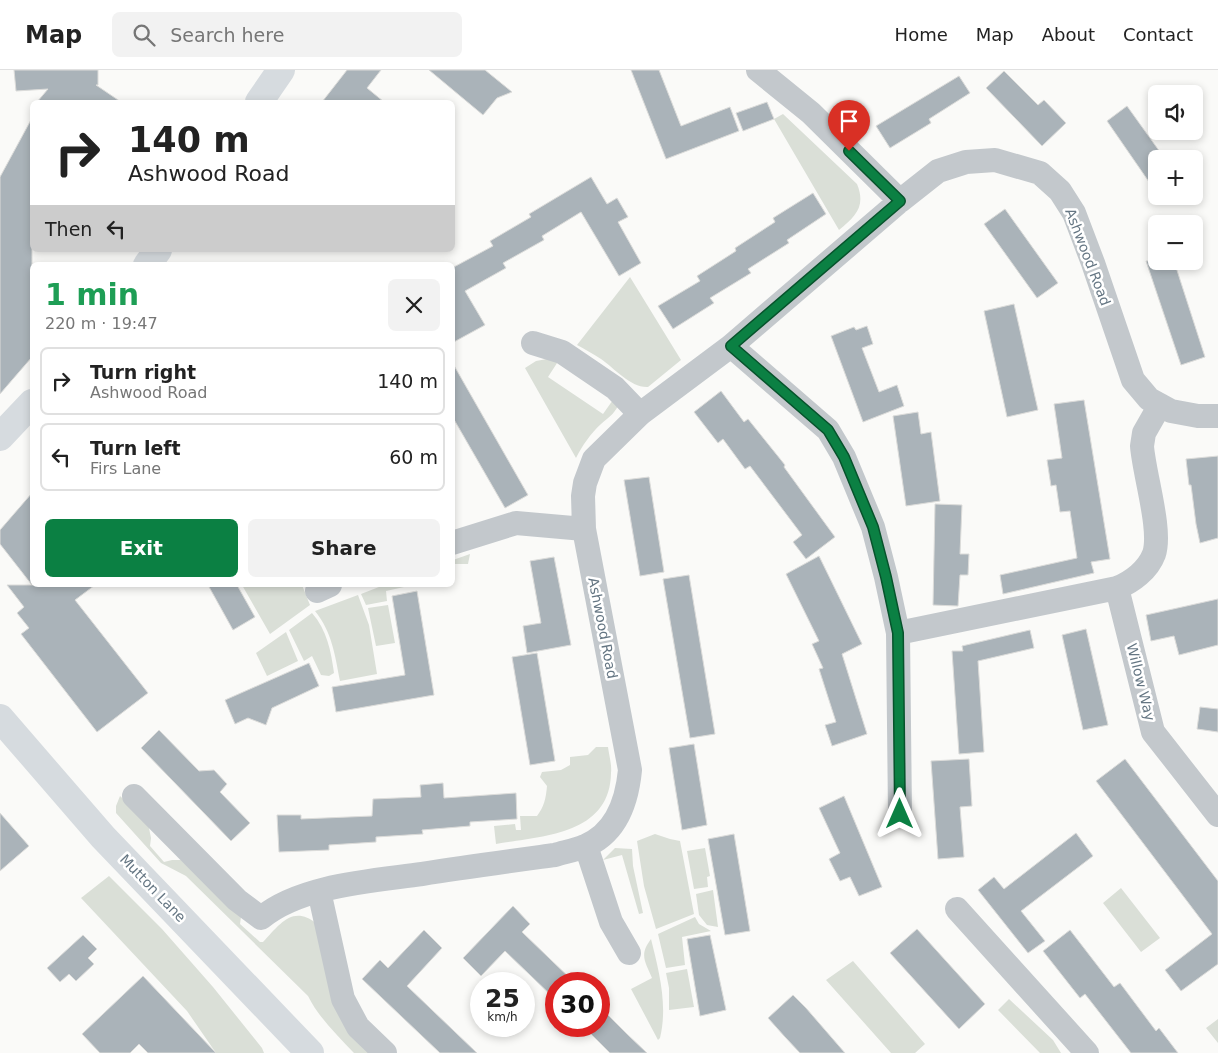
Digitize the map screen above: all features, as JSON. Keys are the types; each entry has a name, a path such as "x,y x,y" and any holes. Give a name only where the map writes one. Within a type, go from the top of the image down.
{"main road":[{"path":"260,100 281,70"},
{"path":"0,437 30,405"},
{"name":"Mutton Lane","path":"0,718 103,836 310,1053"}],"street":[{"path":"758,70 811,113 900,201"},
{"name":"Ashwood Road","path":"319,891 343,885 555,855 586,846 602,836 614,823 626,796 630,770 584,529 583,496 585,483 594,459 640,414 731,346 900,201 938,171 966,162 995,160 1040,173 1060,191 1074,213 1133,380 1149,399 1160,405 1184,415 1218,416"},
{"path":"533,343 562,352 615,388 640,414"},
{"path":"731,346 828,430 844,457 873,527 898,633 900,814"},
{"path":"898,633 1118,588 1130,583 1153,556 1155,547 1155,526 1142,446 1144,433 1160,405"},
{"path":"455,542 516,523 584,529"},
{"name":"Willow Way","path":"1118,588 1153,732 1218,815"},
{"path":"134,796 237,900 262,918 272,909 285,902 319,891 343,999 358,1027 385,1053"},
{"path":"586,846 611,922 629,954"},
{"path":"957,909 1087,1053"}],"shaded area":[{"path":"783,114 857,184 860,192 860,205 855,215 839,230 774,119"},
{"path":"630,277 681,360 648,387 629,381 601,359 577,345"},
{"path":"547,359 559,360 548,377 603,414 615,397 618,406 613,414 590,436 576,458 525,368 536,361"},
{"path":"470,554 468,564 455,564 455,559"},
{"path":"243,587 303,587 310,605 270,634"},
{"path":"379,587 404,587 386,591 387,601 366,605 361,594"},
{"path":"358,595 369,625 377,674 340,681 329,636 315,611"},
{"path":"388,605 395,643 376,646 368,608"},
{"path":"312,613 325,634 330,649 334,673 329,676 321,675 312,656 304,661 289,630"},
{"path":"286,632 298,661 267,676 256,653"},
{"path":"596,747 608,747 611,767 608,794 599,809 586,821 570,829 496,844 494,826 515,824 516,830 521,830 520,816 537,816 539,813 544,802 547,786 540,777 542,772 561,770 570,765 570,757 588,755"},
{"path":"120,796 148,823 151,838 150,846 164,862 181,860 241,917 240,924 260,942 263,942 281,923 294,916 308,918 317,924 371,1053 354,1053 323,1019 308,996 186,876 161,863 116,813 116,806"},
{"path":"655,834 680,841 694,914 656,929 644,886 637,841"},
{"path":"615,848 632,849 633,866 643,913 639,914 622,855 603,860"},
{"path":"705,848 710,876 707,877 708,887 694,889 687,851"},
{"path":"109,876 162,929 213,987 264,1053 216,1053 187,1011 81,898"},
{"path":"1121,888 1160,938 1141,952 1103,903"},
{"path":"713,890 718,927 707,925 699,915 696,894"},
{"path":"695,917 699,924 711,931 682,937 685,965 666,968 658,934"},
{"path":"651,939 663,1001 662,1026 658,1040 631,989 652,978 644,958 645,949"},
{"path":"853,961 925,1044 915,1053 891,1053 826,980"},
{"path":"687,969 694,1007 669,1010 669,988 666,973"},
{"path":"1009,999 1053,1040 1061,1053 1040,1053 998,1010"},
{"path":"1218,1019 1218,1043 1206,1028"}],"building":[{"path":"14,70 98,70 98,85 96,85 118,100 39,100 48,89 16,91"},
{"path":"347,70 381,70 367,88 382,100 324,100"},
{"path":"429,70 485,70 512,92 497,98 483,115"},
{"path":"631,70 659,70 681,126 730,107 739,131 666,159"},
{"path":"1004,71 1038,105 1044,100 1066,123 1042,146 986,88"},
{"path":"959,76 970,93 929,119 931,123 890,148 876,126"},
{"path":"767,102 774,119 743,131 736,113"},
{"path":"1127,106 1148,135 1148,140 1151,140 1159,150 1148,150 1148,180 1107,121"},
{"path":"30,122 30,252 32,252 32,262 30,262 30,359 0,394 0,177"},
{"path":"591,177 607,204 617,198 628,217 618,222 641,263 619,276 581,212 542,236 544,240 503,263 506,268 465,291 485,325 455,341 455,266 493,246 490,241 531,217 529,214"},
{"path":"813,193 826,214 787,240 789,243 748,269 751,273 710,298 714,303 673,329 658,306 700,281 697,276 736,251 735,248 775,222 773,218"},
{"path":"1005,209 1058,283 1037,298 984,224"},
{"path":"1149,270 1177,270 1205,357 1181,365"},
{"path":"1014,304 1038,410 1007,417 984,311"},
{"path":"867,326 873,344 862,348 879,392 897,385 904,406 863,422 831,336 854,327 856,330"},
{"path":"455,367 528,495 505,508 455,421"},
{"path":"721,391 744,422 748,419 785,465 784,467 835,537 806,559 793,542 802,535 750,466 745,469 723,439 718,443 694,412"},
{"path":"1084,400 1110,559 1091,562 1094,573 1003,594 1000,575 1077,558 1070,511 1060,512 1056,485 1051,486 1047,460 1062,458 1054,404"},
{"path":"918,412 921,434 931,432 940,501 906,506 893,416"},
{"path":"1218,456 1218,538 1200,543 1186,459"},
{"path":"649,477 664,572 640,576 624,480"},
{"path":"30,495 30,582 0,544 0,530"},
{"path":"935,504 962,505 960,554 969,554 968,575 960,575 958,606 933,605"},
{"path":"819,556 862,644 842,654 867,734 832,746 825,725 836,722 819,669 823,668 812,644 819,641 786,574"},
{"path":"554,557 571,645 527,653 523,626 541,623 530,561"},
{"path":"689,575 715,734 690,738 663,579"},
{"path":"7,585 92,587 75,600 148,693 97,732 21,634 29,628 17,613 24,607"},
{"path":"209,587 238,587 255,617 233,630"},
{"path":"417,591 434,695 336,712 332,687 405,675 392,596"},
{"path":"1218,599 1218,645 1179,655 1174,636 1151,641 1146,615"},
{"path":"1086,629 1108,725 1083,730 1062,635"},
{"path":"1030,630 1034,648 978,661 984,752 959,754 952,651 963,651 962,646"},
{"path":"537,653 555,761 530,765 512,657"},
{"path":"309,663 319,686 272,708 266,725 248,718 235,724 225,700"},
{"path":"1200,707 1218,709 1218,732 1197,729"},
{"path":"159,730 199,771 214,770 227,784 220,792 250,823 231,841 141,748"},
{"path":"694,744 707,825 682,830 669,748"},
{"path":"969,759 972,806 960,807 964,857 938,859 931,761"},
{"path":"1125,759 1218,881 1218,964 1181,991 1165,970 1212,934 1096,781"},
{"path":"443,783 444,798 516,793 517,819 470,822 470,826 422,830 423,834 376,837 376,842 329,845 329,850 279,852 277,815 301,815 301,819 372,816 373,799 421,797 420,785"},
{"path":"844,796 882,887 859,896 850,877 840,881 829,859 840,853 819,808"},
{"path":"0,813 29,846 0,871"},
{"path":"1076,833 1093,856 1021,911 1045,941 1028,953 978,890 994,877 1004,889"},
{"path":"734,834 750,931 725,935 708,839"},
{"path":"513,906 530,924 522,932 564,972 545,972 545,989 535,980 535,972 527,972 505,951 485,972 477,972 463,958"},
{"path":"917,929 985,1004 959,1029 890,953"},
{"path":"424,930 442,948 407,986 477,1053 440,1053 362,979 380,960 388,968"},
{"path":"1070,930 1114,987 1120,983 1156,1031 1159,1028 1178,1053 1131,1053 1085,994 1080,998 1043,951"},
{"path":"83,935 97,949 88,958 94,964 76,981 69,974 60,982 47,968"},
{"path":"710,935 726,1010 700,1016 687,939"},
{"path":"143,976 216,1053 148,1053 139,1044 130,1053 100,1053 82,1034"},
{"path":"793,995 845,1053 800,1053 785,1037 768,1018"},
{"path":"610,1017 647,1053 610,1053 594,1037 610,1037"}],"route":[{"path":"849,151 900,201 731,346 828,430 844,457 873,527 898,633 900,814"}]}
